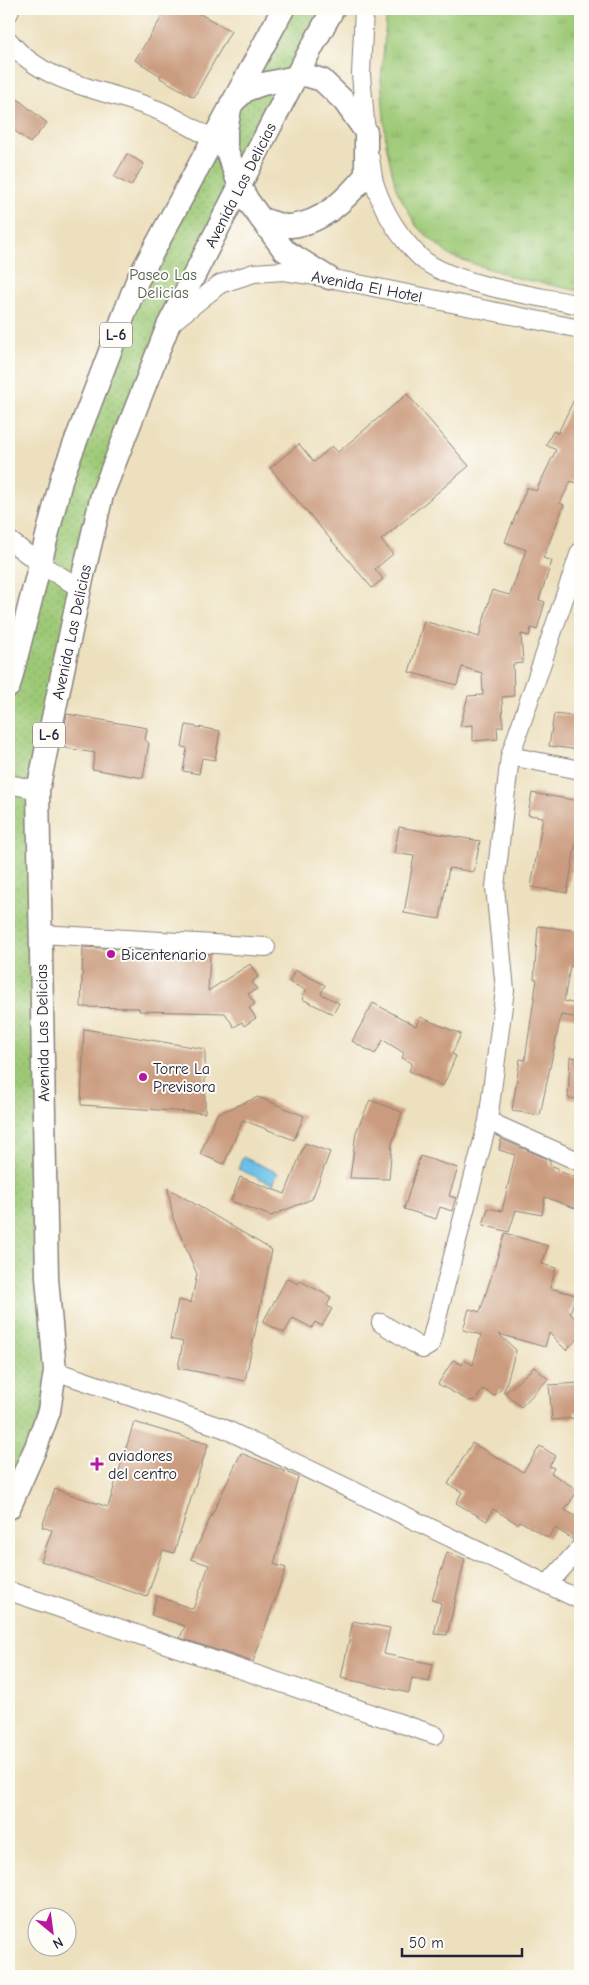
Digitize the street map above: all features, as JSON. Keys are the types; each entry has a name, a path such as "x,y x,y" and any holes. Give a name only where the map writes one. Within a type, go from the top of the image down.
{"main road":[{"name":"L-6","path":"9,686 62,476 137,281 212,138 283,9"},
{"name":"Avenida Las Delicias","path":"9,1508 36,1447 49,1411 55,1371 47,1278 38,790 80,588 102,495 168,326 295,78 333,9"},
{"name":"L-6","path":"231,104 246,90 263,84 305,75 322,80 344,102 366,132"},
{"path":"231,104 226,130 226,148 240,187 284,250 329,278"},
{"path":"261,219 290,226 318,218 340,204 366,175 366,132"}],"street":[{"path":"9,13 10,9"},
{"path":"364,9 361,74 366,132"},
{"path":"9,41 19,53 43,70 80,86 156,109 212,138"},
{"name":"Avenida El Hotel","path":"366,132 375,187 394,226 422,259 451,275 483,285 580,305"},
{"name":"Avenida El Hotel","path":"168,326 220,284 254,273 284,271 329,278 580,329"},
{"path":"9,540 40,564 80,588"},
{"path":"381,1324 423,1349 430,1344 488,1121 505,990 496,887 510,756 579,562"},
{"path":"510,756 580,770"},
{"path":"9,784 38,790"},
{"path":"40,934 266,947"},
{"path":"488,1121 580,1162"},
{"path":"55,1371 223,1428 580,1600"},
{"path":"548,1584 580,1548"},
{"path":"9,1591 435,1735"}],"green space":[{"name":"Paseo Las Delicias","path":"283,9 333,9 240,187 102,495 38,790 55,1371 9,1508 9,686 62,477 137,281"},
{"path":"387,9 580,9 580,291 517,278 450,256 417,227 396,189 386,144 381,80"}],"water":[{"path":"243,1157 278,1173 273,1184 238,1169"}],"building":[{"path":"167,9 191,9 231,31 194,97 160,78 161,76 135,60"},
{"path":"9,92 47,123 30,143 9,126"},
{"path":"127,154 144,164 131,186 114,177"},
{"path":"580,387 580,485 571,481 560,503 564,505 543,558 552,561 539,600 545,602 537,630 531,628 529,636 521,634 523,663 513,664 514,696 502,697 503,727 497,727 498,739 473,741 473,725 460,726 468,696 483,695 482,673 462,667 457,685 409,672 424,621 479,637 492,590 509,595 511,592 526,550 505,542 527,487 536,491 556,450 546,445 553,431 558,433"},
{"path":"407,394 469,466 381,540 393,554 375,569 383,579 372,588 270,468 299,444 314,462 332,446 338,452"},
{"path":"67,714 147,728 145,740 149,743 143,778 92,769 95,753 60,747"},
{"path":"554,714 580,717 580,750 549,746"},
{"path":"186,725 220,731 215,760 202,758 199,774 183,771 187,748 182,747"},
{"path":"532,793 580,801 580,819 567,893 531,887 543,817 528,815"},
{"path":"399,827 480,841 474,872 449,868 440,919 404,913 414,856 394,853"},
{"path":"538,926 580,931 580,967 570,966 564,1001 580,1005 580,1018 561,1015 540,1115 512,1111 520,1059 525,1060 537,979 534,979"},
{"path":"83,947 210,954 208,991 250,964 258,977 252,982 257,989 248,994 255,1004 249,1008 256,1018 244,1026 242,1022 234,1027 225,1013 139,1011 139,1008 81,1007"},
{"path":"295,970 325,985 321,994 339,1003 333,1014 302,999 306,990 289,982"},
{"path":"373,1003 416,1026 420,1017 461,1034 452,1054 456,1056 443,1086 409,1071 412,1063 402,1058 404,1053 383,1040 375,1054 352,1041"},
{"name":"Torre La Previsora","path":"84,1029 205,1049 205,1113 81,1105"},
{"path":"570,1057 580,1058 580,1099 568,1098"},
{"path":"258,1097 304,1116 294,1140 243,1120 224,1164 200,1154 217,1114"},
{"path":"370,1100 402,1112 392,1144 389,1179 350,1178 356,1132"},
{"path":"501,1139 550,1160 550,1165 558,1168 558,1171 580,1179 580,1210 545,1197 542,1215 516,1210 509,1232 483,1225 488,1208 502,1211 515,1155 499,1150"},
{"path":"305,1143 330,1152 312,1199 271,1216 231,1201 240,1177 285,1194"},
{"path":"420,1156 458,1168 449,1196 456,1198 452,1211 440,1207 436,1219 404,1209"},
{"path":"168,1188 272,1250 245,1381 178,1368 183,1342 170,1339 178,1300 191,1303 197,1274 173,1218"},
{"path":"505,1233 548,1246 542,1264 556,1268 550,1288 576,1295 570,1313 580,1324 580,1337 566,1350 549,1333 545,1347 499,1334 516,1350 504,1392 501,1389 494,1396 483,1389 476,1400 469,1401 438,1384 453,1360 462,1365 464,1360 473,1365 481,1335 463,1330 469,1309 480,1312"},
{"path":"287,1278 298,1284 300,1281 331,1297 327,1306 332,1309 322,1326 315,1322 312,1328 293,1318 284,1333 263,1322"},
{"path":"534,1367 548,1379 521,1407 505,1393"},
{"path":"580,1383 580,1411 575,1412 575,1418 552,1420 549,1385"},
{"path":"134,1422 208,1444 174,1553 163,1550 147,1597 41,1561 52,1530 42,1527 55,1489 108,1507"},
{"path":"472,1443 523,1472 540,1446 556,1456 549,1466 554,1468 551,1473 578,1490 565,1510 580,1519 580,1531 576,1538 574,1540 555,1528 548,1538 520,1521 518,1524 493,1509 487,1521 456,1503 462,1492 448,1484"},
{"path":"241,1453 298,1477 274,1564 286,1568 253,1662 180,1638 185,1626 151,1615 157,1596 193,1609 209,1565 191,1559"},
{"path":"447,1552 465,1559 447,1635 434,1634 441,1603 432,1600"},
{"path":"353,1621 390,1628 384,1654 433,1664 429,1682 412,1678 409,1693 341,1678"}],"place":[{"name":"Bicentenario","path":"111,954"},
{"name":"Torre La Previsora","path":"143,1077"},
{"name":"aviadores del centro","path":"97,1464"}]}
